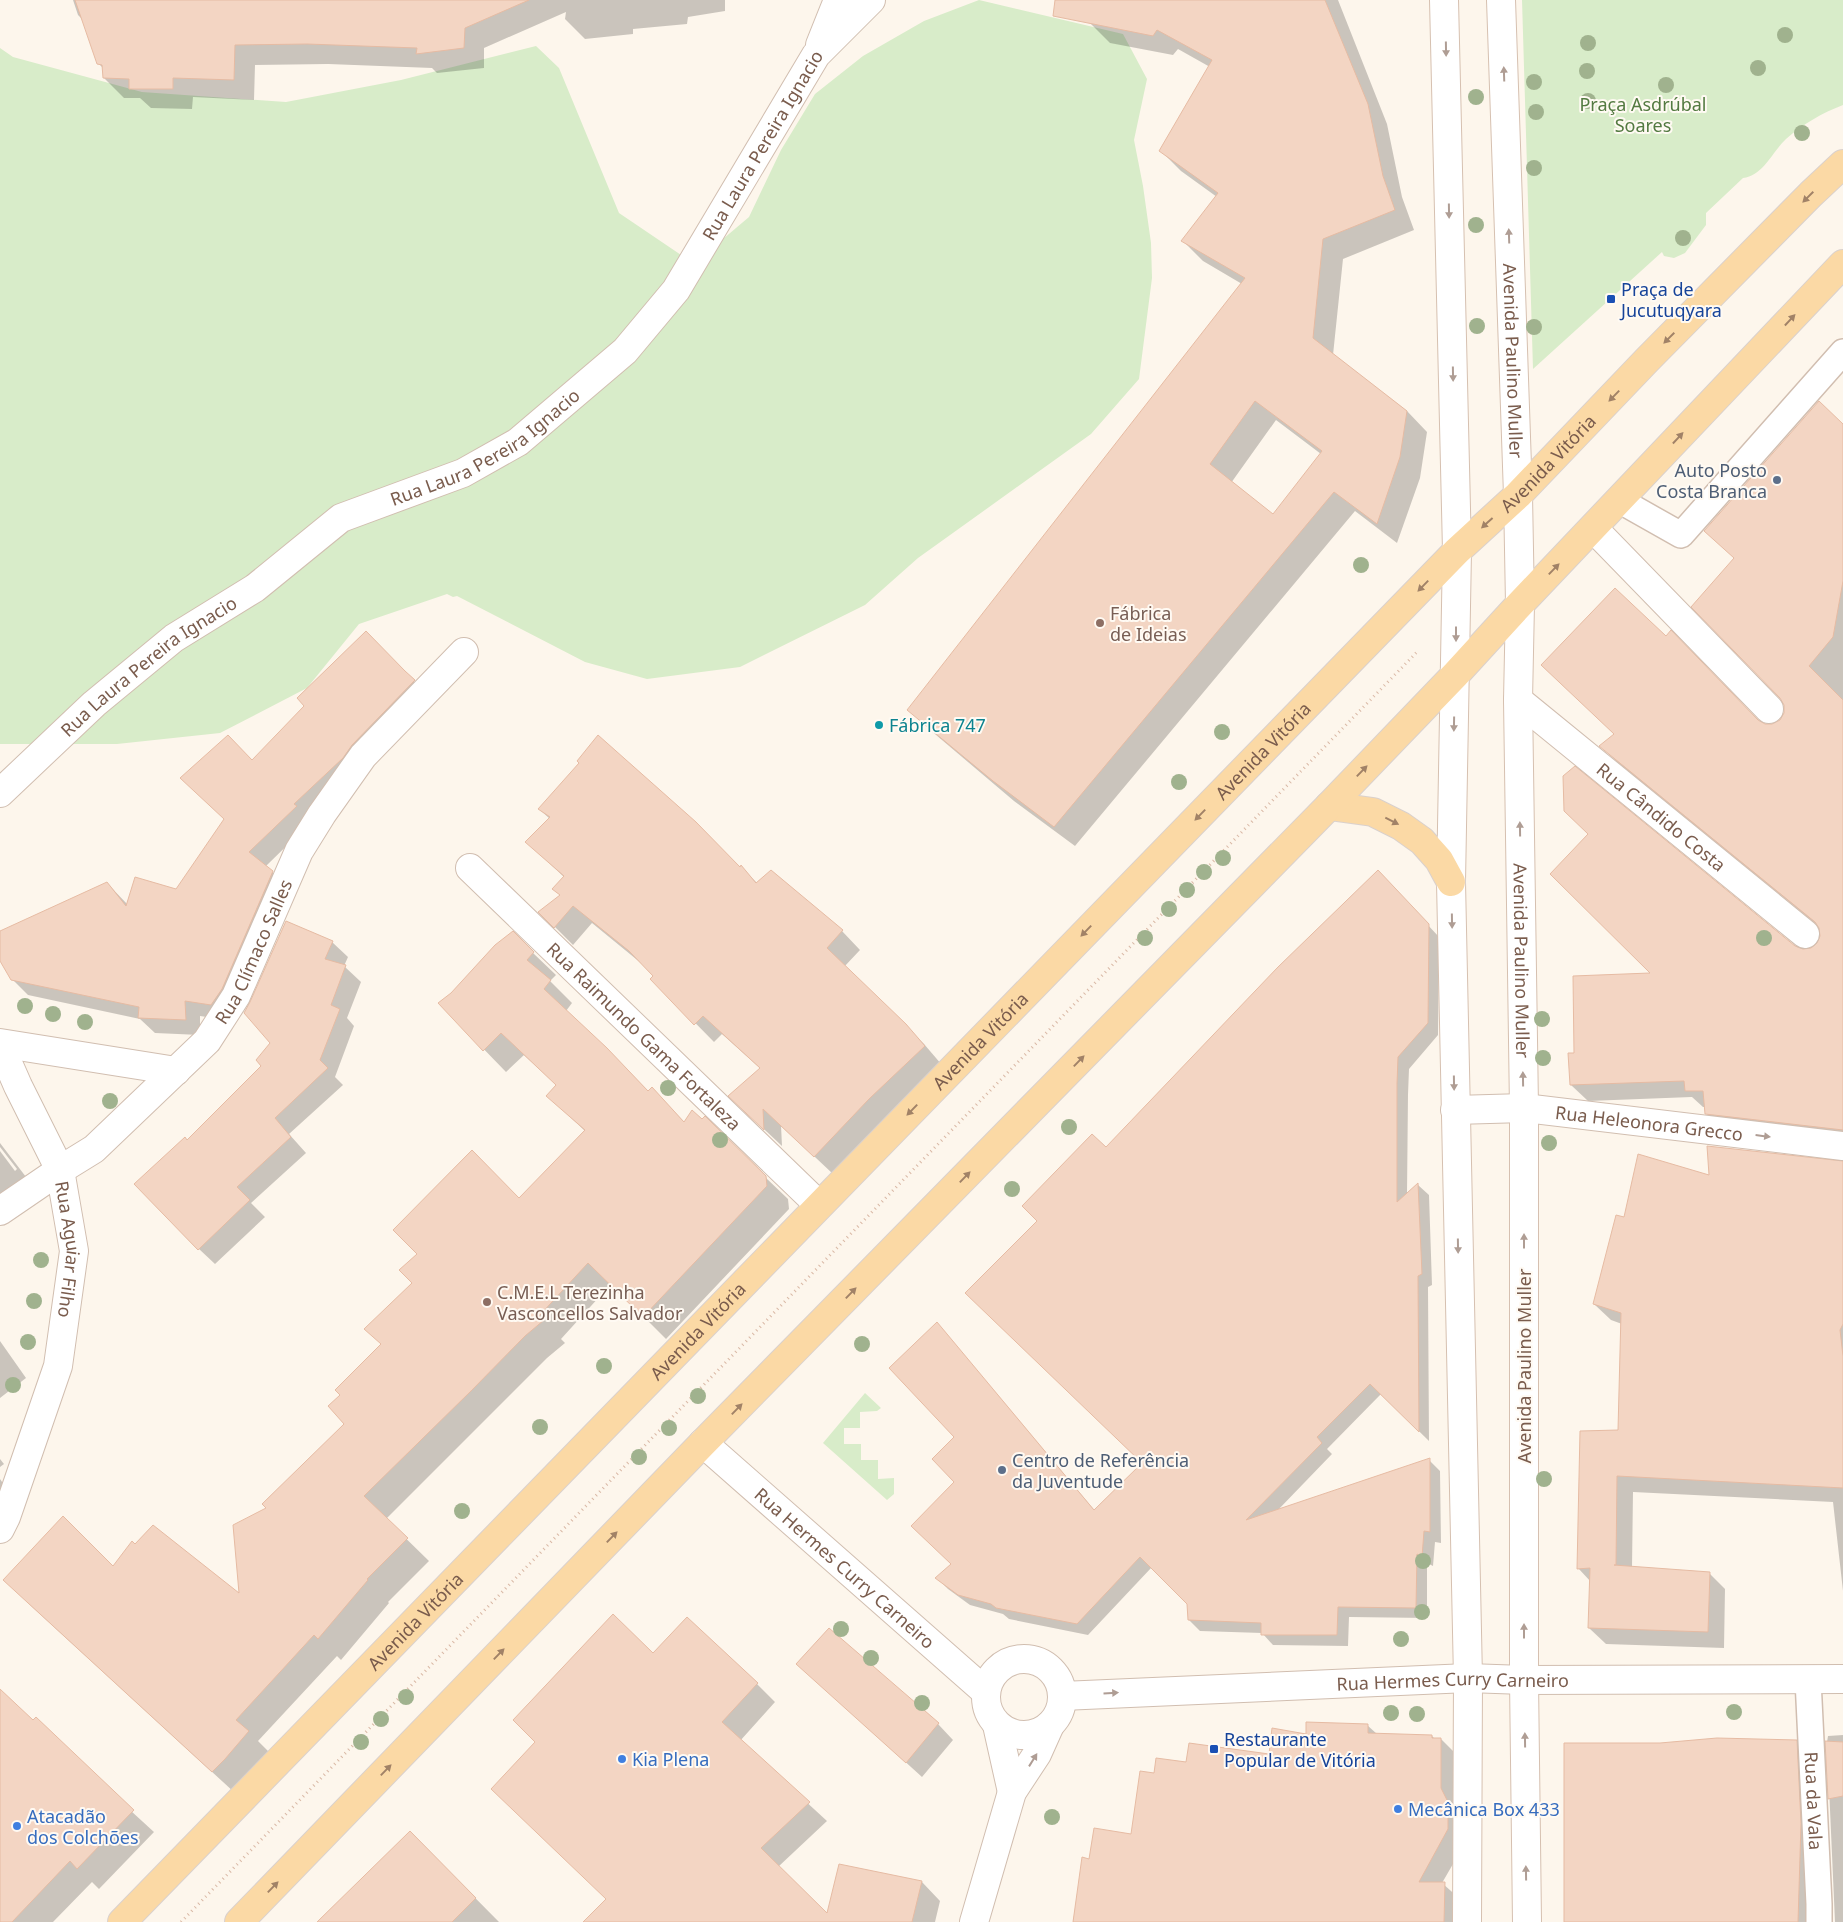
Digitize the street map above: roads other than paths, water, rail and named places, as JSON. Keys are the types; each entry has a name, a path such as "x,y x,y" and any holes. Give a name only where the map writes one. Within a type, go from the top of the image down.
{"main road":[{"name":"Avenida Vitória","path":"122,1922 1457,551 1518,495 1647,360 1843,164"},
{"path":"239,1922 703,1444 1329,806 1619,500 1842,270"},
{"path":"1329,806 1373,812 1401,826 1422,841 1451,882"}],"street":[{"path":"816,55 838,0"},
{"name":"Rua Laura Pereira Ignacio","path":"0,793 94,704 174,638 255,588 341,518 463,474 518,442 625,351 676,290 816,55 871,0"},
{"path":"1444,0 1457,551 1451,882 1468,1678 1467,1922"},
{"name":"Avenida Paulino Muller","path":"1500,0 1518,495 1520,604 1518,700 1524,1108 1524,1680 1527,1922"},
{"path":"1593,528 1768,709"},
{"name":"Rua Clímaco Salles","path":"0,1211 94,1149 207,1041 236,996 299,851 322,814 363,756 464,652"},
{"name":"Rua Cândido Costa","path":"1518,700 1804,934"},
{"name":"Rua Raimundo Gama Fortaleza","path":"470,868 820,1205"},
{"path":"0,1044 176,1071"},
{"name":"Rua Aguiar Filho","path":"0,1044 18,1086 60,1170 74,1251 58,1366 6,1517 0,1529"},
{"name":"Rua Heleonora Grecco","path":"1455,1110 1524,1108 1843,1146"},
{"name":"Rua Hermes Curry Carneiro","path":"703,1444 986,1692"},
{"path":"974,1922 1012,1792 1037,1754 1050,1725 1059,1711 1062,1696 1058,1680 1048,1668 1034,1661 1018,1660 1003,1665 992,1677 986,1692 987,1707 997,1725 1012,1792"},
{"name":"Rua Hermes Curry Carneiro","path":"1062,1696 1468,1678 1524,1680 1843,1680"},
{"path":"997,1725 1006,1732 1022,1736 1038,1733 1050,1725"}],"lane":[{"path":"1619,500 1681,535 1843,352"},
{"name":"Rua da Vala","path":"1808,1680 1819,1922"}],"place":[{"name":"Praça de Jucutuqyara","path":"1611,299"},
{"name":"Auto Posto Costa Branca","path":"1777,480"},
{"name":"Fábrica de Ideias","path":"1100,623"},
{"name":"Fábrica 747","path":"879,725"},
{"name":"C.M.E.L Terezinha Vasconcellos Salvador","path":"487,1302"},
{"name":"Centro de Referência da Juventude","path":"1002,1470"},
{"name":"Restaurante Popular de Vitória","path":"1214,1749"},
{"name":"Kia Plena","path":"622,1759"},
{"name":"Mecânica Box 433","path":"1398,1809"},
{"name":"Atacadão dos Colchões","path":"17,1826"}],"park label":[{"name":"Praça Asdrúbal Soares","path":"1643,114"}]}
